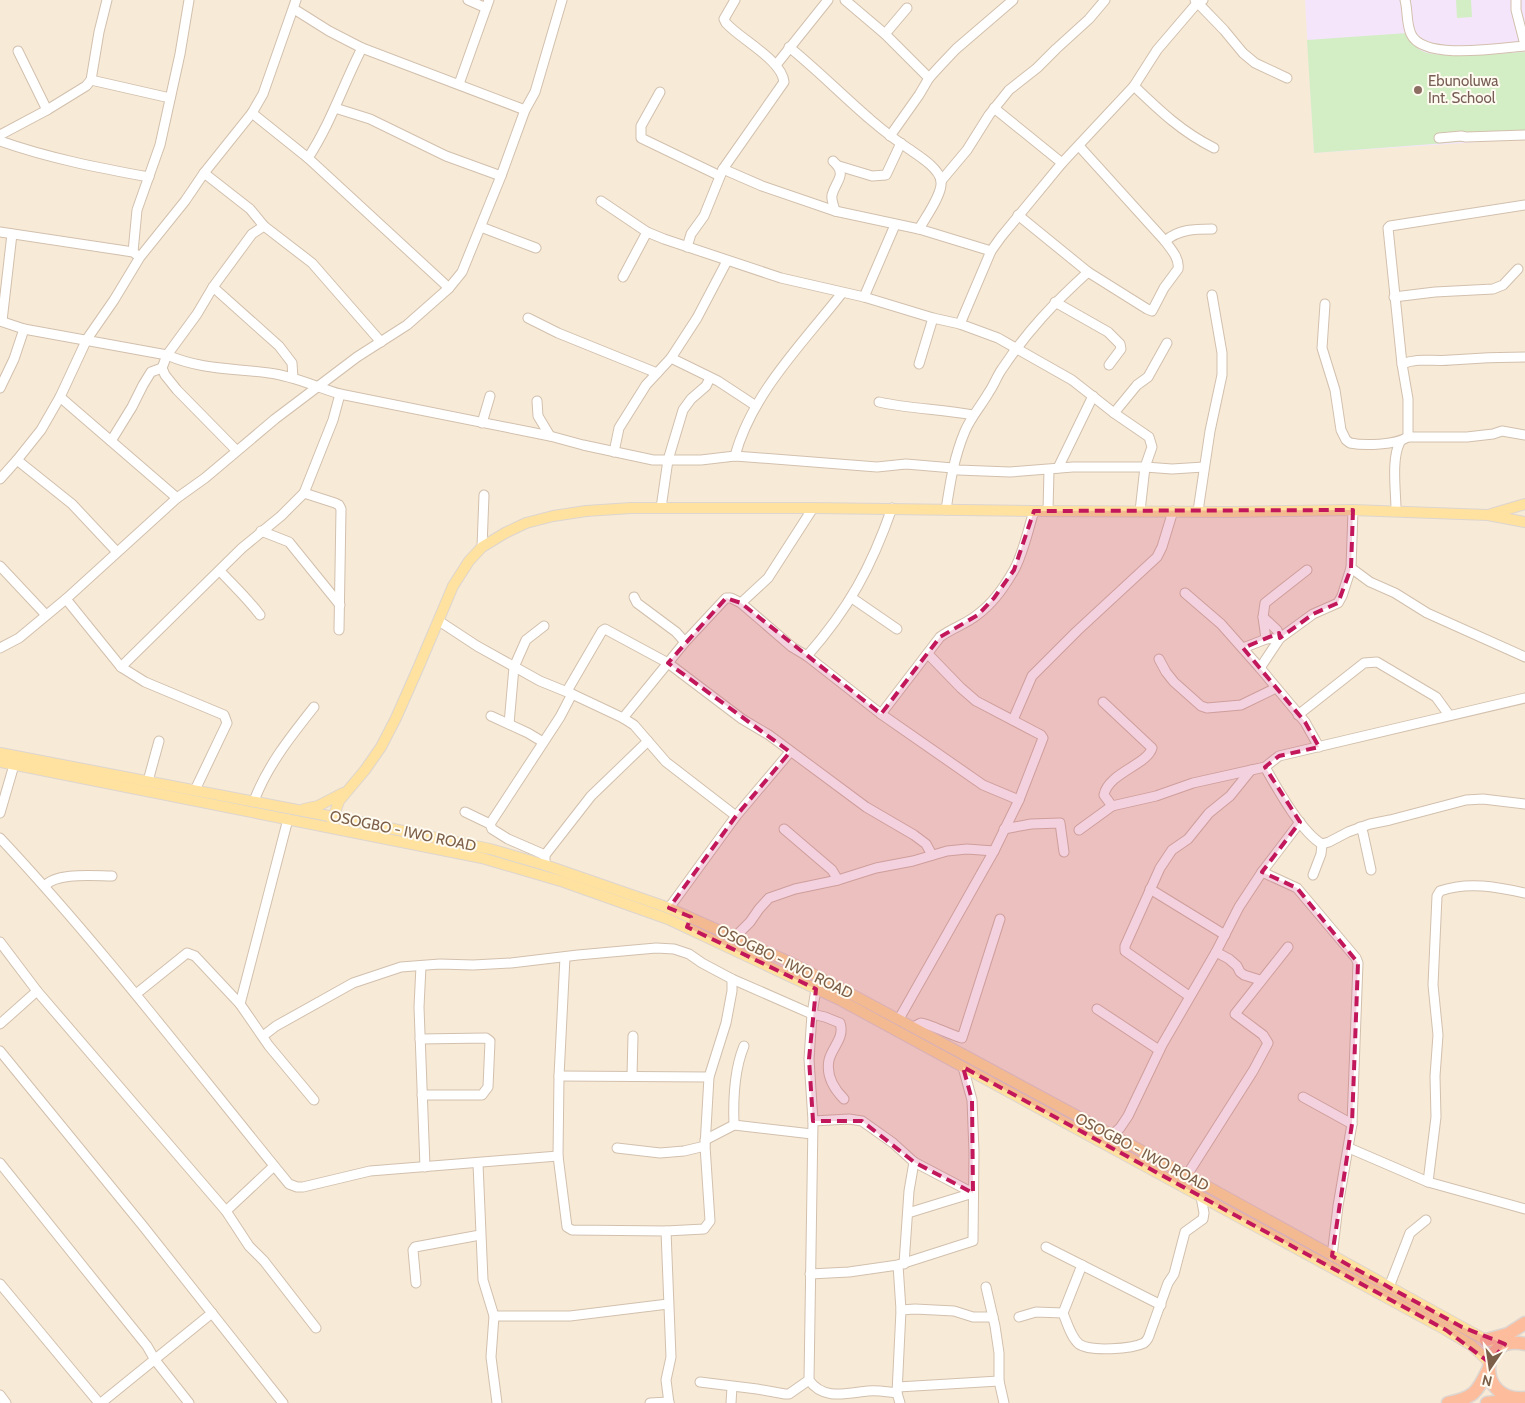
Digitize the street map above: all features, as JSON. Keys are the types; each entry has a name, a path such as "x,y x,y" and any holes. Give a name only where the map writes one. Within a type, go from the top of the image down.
{"highway":[{"path":"1486,1340 1508,1334 1523,1325"},
{"path":"1448,1403 1466,1399 1476,1391 1497,1351 1504,1344 1525,1344"},
{"path":"1489,1367 1489,1379 1499,1394 1507,1398 1521,1399"},
{"path":"1487,1403 1521,1399"}],"main road":[{"path":"1488,515 1525,504"},
{"path":"332,822 339,801 381,747 439,622 453,586 469,561 482,547 505,533 526,523 553,516 604,509 661,508 892,508 1173,512 1396,510 1488,515 1525,522"},
{"name":"OSOGBO - IWO ROAD","path":"0,753 294,809 332,822 482,858 543,875 687,928 816,989 1446,1330 1471,1345 1489,1367"},
{"name":"OSOGBO - IWO ROAD","path":"0,762 288,819 332,822 448,839 545,860 670,908 792,963 1187,1175 1486,1340 1504,1344"},
{"path":"294,809 318,806 346,791"},
{"path":"687,928 691,917"}],"street":[{"path":"0,135 47,110 80,90 91,80 107,0"},
{"path":"137,254 137,210 160,145 189,0"},
{"path":"458,84 488,4 468,0"},
{"path":"0,648 19,638 66,600 177,498 205,478 236,450 357,357 407,325 449,288 462,272 502,176 525,110 535,92 562,0"},
{"path":"776,64 828,0"},
{"path":"845,0 885,34 929,78"},
{"path":"890,136 929,78 956,49 1013,0"},
{"path":"941,181 967,150 994,108 1009,90 1037,68 1089,19 1105,0"},
{"path":"1405,0 1411,34 1416,42 1434,49 1454,51 1525,46 1518,19 1516,0"},
{"path":"960,324 991,251 1018,215 1062,163 1134,86 1157,50 1199,1 1243,53 1255,63 1287,78"},
{"path":"687,247 691,234 704,216 721,172 782,86 783,76 776,64 726,23 724,19 730,2"},
{"path":"0,478 17,460 40,430 60,397 87,339 114,300 137,254 185,201 204,173 252,113 263,94 295,4 329,31 362,48 525,110"},
{"path":"885,34 907,8"},
{"path":"789,47 890,136 938,173 941,187 937,198 919,229"},
{"path":"308,158 323,136 344,84 362,48"},
{"path":"18,51 47,110"},
{"path":"91,80 170,98"},
{"path":"1134,86 1178,127 1195,139 1214,148"},
{"path":"660,92 641,126 641,138 721,172 835,211 919,229 991,251"},
{"path":"335,108 370,119 446,156 502,176"},
{"path":"994,108 1062,163"},
{"path":"252,113 308,158 449,288"},
{"path":"1439,138 1525,135"},
{"path":"0,141 19,148 112,171 149,177"},
{"path":"835,211 832,195 840,179 836,163 872,176 886,175 901,144"},
{"path":"1018,215 1088,272 1152,311 1164,288 1179,266 1165,241 1079,146"},
{"path":"204,173 250,210 264,226 312,263 382,342"},
{"path":"601,201 647,232 727,261 781,278 864,297 933,318 960,324 998,338 1072,380 1114,413 1149,437 1152,447 1145,467 1140,511"},
{"path":"1396,510 1398,443 1409,411 1386,230 1390,226 1525,204"},
{"path":"864,297 895,225"},
{"path":"236,450 176,390 162,368 167,355 197,314 213,287 252,234 264,226"},
{"path":"481,227 536,248"},
{"path":"1165,241 1183,231 1212,229"},
{"path":"0,232 137,254"},
{"path":"624,276 647,232"},
{"path":"12,234 1,321 24,329 167,355 185,363 270,373 293,378 340,394 550,436 653,460 700,460 734,456 877,467 906,464 958,470 1010,472 1073,466 1172,469 1204,467"},
{"path":"614,452 619,428 646,385 671,358 697,318 727,261"},
{"path":"1394,297 1435,292 1493,289 1504,285 1518,269"},
{"path":"946,510 952,468 964,432 973,415 989,393 1000,371 1016,348 1055,302 1088,272"},
{"path":"213,287 279,346 292,362 293,378"},
{"path":"734,456 744,427 766,390 842,293"},
{"path":"1198,511 1210,432 1222,376 1222,353 1212,295"},
{"path":"1055,302 1108,332 1120,344 1121,349 1109,365"},
{"path":"1325,304 1322,348 1335,390 1341,430 1346,440 1350,443 1398,443 1467,437 1502,431 1525,434"},
{"path":"528,318 558,333 658,373"},
{"path":"919,364 933,318"},
{"path":"0,388 14,359 24,329"},
{"path":"1114,413 1137,385 1148,377 1167,343"},
{"path":"1402,364 1424,359 1451,361 1468,358 1525,357"},
{"path":"671,358 710,378 756,406"},
{"path":"111,441 151,372 162,368"},
{"path":"661,508 668,460 683,410 691,399 706,386 710,378"},
{"path":"121,667 204,584 261,531 281,516 304,493 333,420 340,394"},
{"path":"482,423 490,396"},
{"path":"1048,511 1054,469 1093,396"},
{"path":"60,397 177,498"},
{"path":"537,400 538,416 550,436"},
{"path":"879,402 973,415"},
{"path":"17,460 72,504 117,552"},
{"path":"304,493 335,503 341,509 339,630"},
{"path":"482,547 484,495"},
{"path":"741,604 768,578 813,508"},
{"path":"807,656 829,631 852,598 882,538 892,508"},
{"path":"1260,668 1280,638 1313,614 1338,603 1349,578 1351,568 1353,510"},
{"path":"881,714 940,636 978,615 994,598 1014,570 1034,511"},
{"path":"1013,720 1032,676 1077,630 1157,557 1173,512"},
{"path":"261,531 289,542 340,605"},
{"path":"0,566 46,615"},
{"path":"1351,568 1370,582 1395,593 1427,613 1525,657"},
{"path":"1266,639 1263,606 1266,601 1307,570"},
{"path":"220,571 260,614"},
{"path":"1185,593 1221,624 1243,648 1305,722 1319,747"},
{"path":"634,597 637,604 676,632 685,642"},
{"path":"623,718 685,642 726,598 731,598 881,714 984,785 1019,800"},
{"path":"852,598 896,630"},
{"path":"66,600 121,667 145,682 224,715 227,723 195,790"},
{"path":"1263,617 1277,630 1280,638"},
{"path":"439,622 540,681 569,692 634,725 666,762 736,816"},
{"path":"510,724 514,667 524,643 544,626"},
{"path":"490,824 560,717 569,692 602,631 605,629 668,663 742,719 769,735 866,807 914,834 926,844 932,854"},
{"path":"1243,648 1266,639 1280,638"},
{"path":"898,1019 994,851 1019,800 1043,738 1041,735 976,701 928,654"},
{"path":"1160,659 1166,672 1174,682 1201,706 1207,708 1241,705 1276,688"},
{"path":"1298,715 1364,663 1377,662 1436,697 1449,715"},
{"path":"1079,830 1112,806 1156,796 1193,783 1265,767 1279,756 1525,698"},
{"path":"1103,702 1152,748 1151,752 1116,779 1105,791 1104,795 1112,806"},
{"path":"254,801 258,789 288,740 314,707"},
{"path":"491,716 510,724 542,742"},
{"path":"148,781 159,741"},
{"path":"465,812 490,824 492,829 545,860 592,796 648,741"},
{"path":"670,908 736,816 790,752"},
{"path":"0,812 14,765"},
{"path":"1265,767 1300,822 1322,844 1360,827 1466,800 1483,799 1525,804"},
{"path":"1189,996 1124,949 1160,868 1172,850 1188,839 1209,813 1230,796 1251,770"},
{"path":"240,1004 288,819"},
{"path":"1112,1136 1128,1116 1160,1050 1189,996 1216,952 1239,907 1262,872 1300,822"},
{"path":"1004,829 1031,824 1060,823 1064,852"},
{"path":"1360,827 1371,870"},
{"path":"784,829 832,870 838,880"},
{"path":"0,838 45,886 136,994 289,1184 303,1187 370,1171 478,1164 558,1156"},
{"path":"1313,875 1321,854 1322,844"},
{"path":"735,937 769,898 795,889 838,880 876,868 913,861 932,854 967,849 994,851"},
{"path":"1262,872 1297,888 1356,958 1358,963 1352,1124 1338,1206 1332,1256"},
{"path":"45,886 49,881 68,877 112,876"},
{"path":"1428,1182 1436,1117 1435,1076 1438,1035 1433,985 1437,896 1440,890 1468,884 1525,892"},
{"path":"1150,889 1225,935"},
{"path":"913,1027 921,1023 931,1025 950,1035 962,1038 1000,919"},
{"path":"0,942 37,991 226,1211 249,1246 264,1261 316,1328"},
{"path":"263,1036 276,1026 353,983 401,967 440,964 511,963 656,948 674,949 690,954 702,964 732,979 812,1014 840,1023 841,1036 830,1059 829,1069 831,1080 837,1092 844,1099"},
{"path":"1187,1175 1253,1071 1268,1043 1264,1036 1235,1014 1260,980 1288,948"},
{"path":"1216,952 1233,962 1244,975 1260,980"},
{"path":"136,994 187,953 194,956 240,1004 282,1063 314,1100"},
{"path":"565,957 558,1076 558,1156 566,1227 569,1229 666,1231 704,1229 710,1221 705,1143 709,1077 726,1023 732,991 732,979"},
{"path":"421,966 419,1006 425,1167"},
{"path":"816,989 809,1059 812,1120 809,1380 814,1388 831,1394 999,1381"},
{"path":"0,1024 37,991"},
{"path":"1097,1009 1160,1050"},
{"path":"632,1076 633,1036"},
{"path":"420,1039 486,1038 490,1041 488,1087 482,1095 422,1095"},
{"path":"734,1125 734,1094 741,1053 744,1046"},
{"path":"0,1051 283,1403"},
{"path":"810,1274 849,1272 901,1264 973,1241 974,1152 972,1100 963,1068"},
{"path":"558,1076 709,1077"},
{"path":"1303,1097 1352,1124"},
{"path":"812,1120 862,1121 914,1162 973,1194"},
{"path":"617,1148 660,1153 684,1151 705,1143 734,1125 812,1134"},
{"path":"1349,1148 1428,1182 1525,1210"},
{"path":"900,1403 897,1390 901,1264 911,1173 914,1162"},
{"path":"0,1163 147,1346 154,1360 189,1403"},
{"path":"478,1164 483,1280 494,1316 492,1357 497,1403"},
{"path":"226,1211 274,1166"},
{"path":"908,1212 973,1194"},
{"path":"1082,1265 1063,1313 1071,1333 1078,1343 1085,1347 1093,1348 1120,1348 1134,1346 1147,1340 1168,1283 1174,1274 1185,1232 1203,1219 1204,1213 1201,1197"},
{"path":"1389,1287 1410,1233 1426,1220"},
{"path":"650,1403 669,1402 666,1380 671,1357 666,1231"},
{"path":"416,1283 413,1250 415,1247 480,1235"},
{"path":"1046,1248 1161,1305"},
{"path":"0,1284 100,1403 212,1313"},
{"path":"986,1287 999,1353 999,1381 1004,1403"},
{"path":"494,1316 570,1316 668,1304"},
{"path":"901,1310 915,1308 954,1311 974,1317 993,1317"},
{"path":"1019,1316 1036,1312 1063,1313"},
{"path":"1523,1325 1525,1314"},
{"path":"700,1382 789,1394 809,1380"},
{"path":"731,1403 732,1387"},
{"path":"0,1395 6,1403"}],"highlighted area":[{"path":"1353,510 1351,568 1338,603 1313,614 1280,638 1279,633 1243,648 1305,722 1319,747 1279,756 1265,767 1300,822 1262,872 1297,888 1358,963 1352,1124 1332,1256 1462,1327 1505,1344 1490,1363 1446,1330 963,1067 972,1100 973,1193 914,1162 862,1121 813,1121 809,1059 816,989 687,927 691,917 669,908 736,816 790,752 668,663 726,598 741,603 881,714 940,637 978,615 994,598 1014,570 1034,511"}],"shaded area":[{"path":"0,0 1525,0 1525,1403 0,1403"},
{"name":"Ebunoluwa Int. School","path":"1305,0 1525,0 1525,139 1314,153"}],"green space":[{"path":"1456,0 1471,0 1472,17 1457,18"},
{"name":"Ebunoluwa Int. School","path":"1407,33 1417,48 1431,54 1457,56 1525,52 1525,137 1314,153 1307,40"}],"place":[{"name":"Ebunoluwa Int. School","path":"1418,90"}]}
